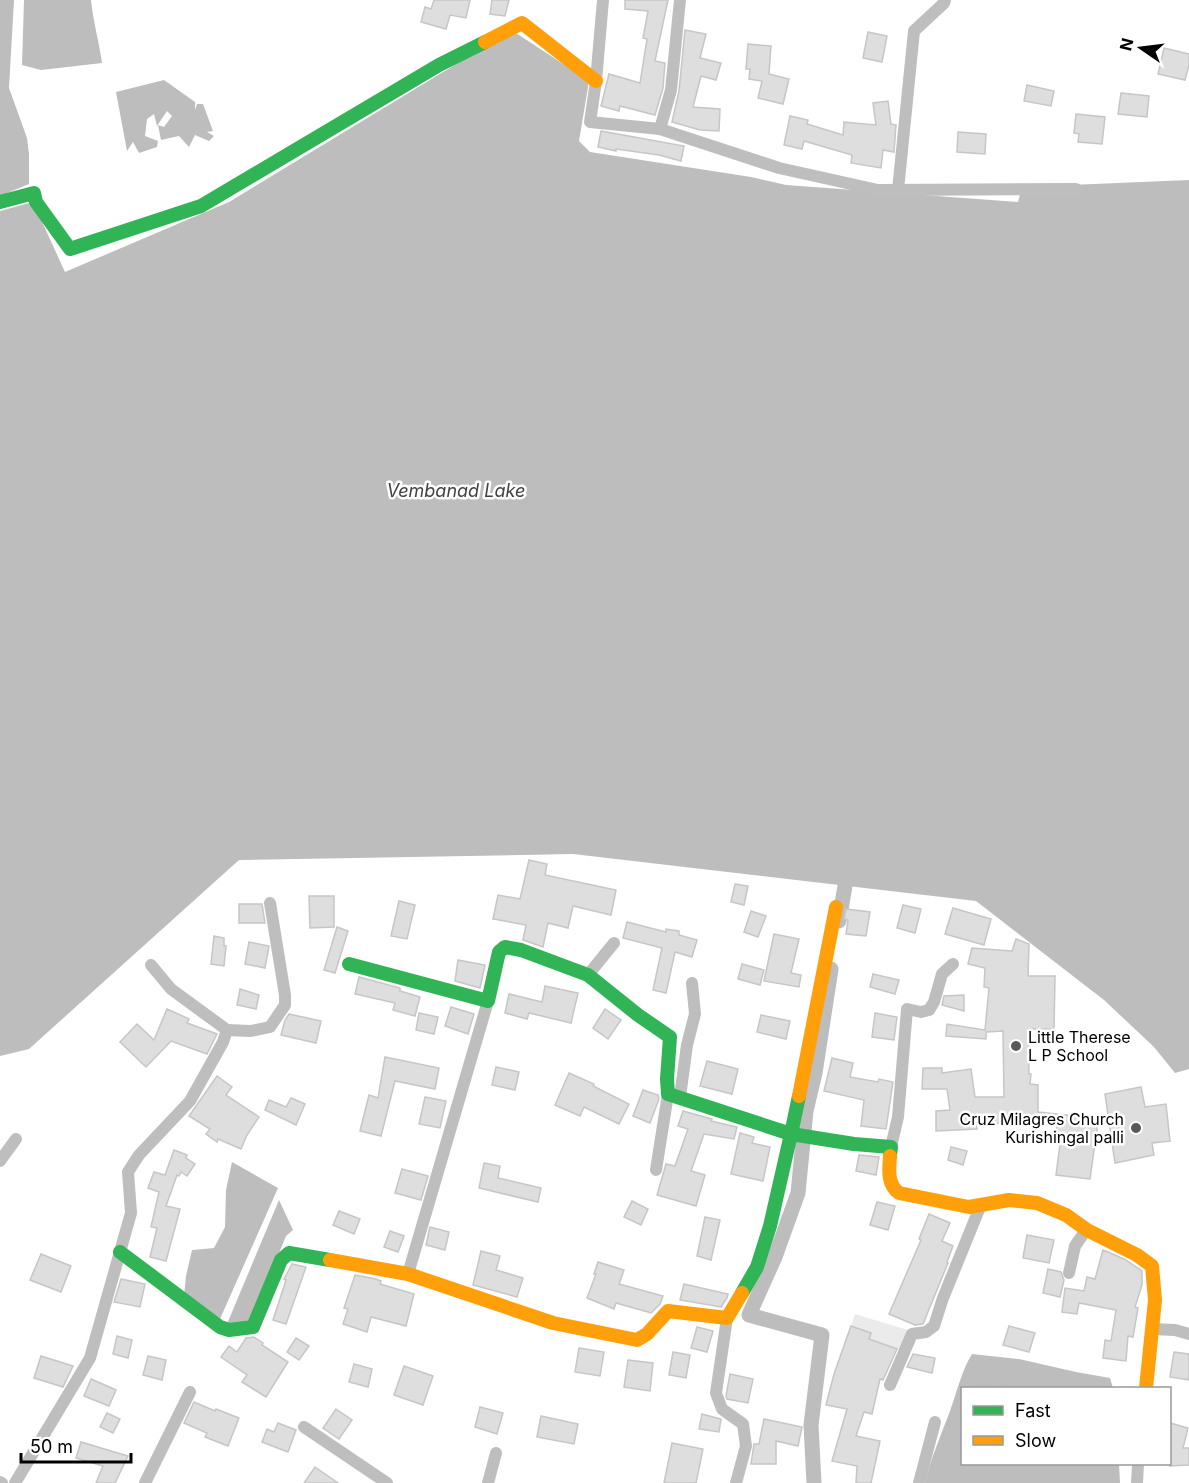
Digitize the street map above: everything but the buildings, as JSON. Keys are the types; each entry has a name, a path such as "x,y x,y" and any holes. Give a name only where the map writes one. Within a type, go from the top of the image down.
{"street":[{"path":"603,0 590,122 660,129 779,168 879,190 1076,189"},
{"path":"660,129 671,90 680,0"},
{"path":"898,190 914,31 945,0"},
{"path":"0,202 34,193 36,202 70,249 201,206 438,64 522,23 596,81"},
{"path":"151,965 171,990 227,1030 251,1031 270,1027 285,1005 285,994 270,903"},
{"path":"736,1483 746,1446 743,1424 722,1409 716,1393 727,1318 757,1267 799,1135 836,908"},
{"path":"588,975 614,943"},
{"path":"408,1275 488,1001 499,952 506,947 521,950 588,975 670,1037 667,1079 674,1095 799,1135 854,1144 891,1147"},
{"path":"952,963 942,974 934,1002 929,1010 921,1012 907,1009 898,1117 891,1147 890,1184 893,1190 899,1193 969,1207 1016,1200 1042,1204 1070,1218 1086,1230 1140,1254 1152,1266 1155,1300 1146,1387"},
{"path":"349,964 488,1001"},
{"path":"656,1170 695,1014 692,983"},
{"path":"15,1483 90,1358 131,1213 128,1172 139,1155 190,1101 223,1042 227,1030"},
{"path":"0,1161 16,1139"},
{"path":"890,1385 912,1334 927,1332 934,1326 980,1207"},
{"path":"1069,1273 1076,1246 1086,1230"},
{"path":"120,1252 220,1327 229,1330 253,1327 281,1260 289,1253 408,1275 553,1323 637,1340 650,1335 658,1319 668,1311 727,1318"},
{"path":"1152,1329 1175,1330 1189,1334"},
{"path":"146,1483 190,1392"},
{"path":"919,1483 935,1422"},
{"path":"304,1427 387,1483"},
{"path":"488,1483 496,1453"},
{"path":"1137,1483 1138,1465"}],"shaded area":[{"path":"855,1314 911,1331 901,1350 883,1344 879,1354 865,1349 870,1333 851,1326"}],"water":[{"path":"0,0 14,0 9,88 27,138 29,184 0,196"},
{"path":"24,0 91,0 102,63 41,70 22,65"},
{"name":"Vembanad Lake","path":"516,33 589,81 579,141 590,152 751,177 786,185 1018,202 1022,187 1189,180 1189,1069 1175,1073 1154,1047 1104,1000 976,901 573,854 239,860 29,1049 0,1056 0,211 33,202 65,272 229,202 458,63"},
{"path":"164,80 195,102 195,110 197,104 203,104 213,131 207,132 214,136 209,141 195,135 189,147 179,136 161,140 158,125 164,127 172,116 167,111 157,126 154,114 147,119 145,136 158,141 157,147 139,153 133,142 127,151 116,92"},
{"path":"232,1162 278,1188 220,1319 184,1296 192,1250 214,1248 225,1227 226,1190"},
{"path":"279,1200 293,1230 286,1236 251,1322 227,1324"},
{"path":"972,1354 1019,1359 1110,1378 1113,1387 961,1387 961,1465 1119,1465 1120,1483 925,1483"}],"waterway":[{"path":"839,921 845,886"},
{"path":"814,1483 811,1425 822,1335 749,1315 775,1257 798,1193 806,1111 815,1073 831,969"}],"traffic: fast":[{"path":"0,202 34,193 36,202 70,249 201,206 439,65 485,42"},
{"path":"349,964 488,1001 499,952 505,947 521,950 588,975 670,1037 668,1094 791,1134 799,1096"},
{"path":"742,1293 757,1267 770,1226 791,1134 891,1147 890,1156"},
{"path":"120,1252 220,1327 229,1330 253,1327 281,1260 289,1253 330,1260"}],"traffic: slow":[{"path":"485,42 522,23 596,81"},
{"path":"799,1096 836,907"},
{"path":"890,1156 891,1181 899,1193 969,1207 1009,1200 1037,1203 1066,1215 1087,1230 1137,1255 1152,1266 1155,1300 1146,1387"},
{"path":"330,1260 408,1274 553,1323 637,1340 647,1334 668,1311 727,1318 742,1293"}],"place":[{"name":"Little Therese L P School","path":"1016,1046"},
{"name":"Cruz Milagres Church Kurishingal palli","path":"1136,1128"}]}
